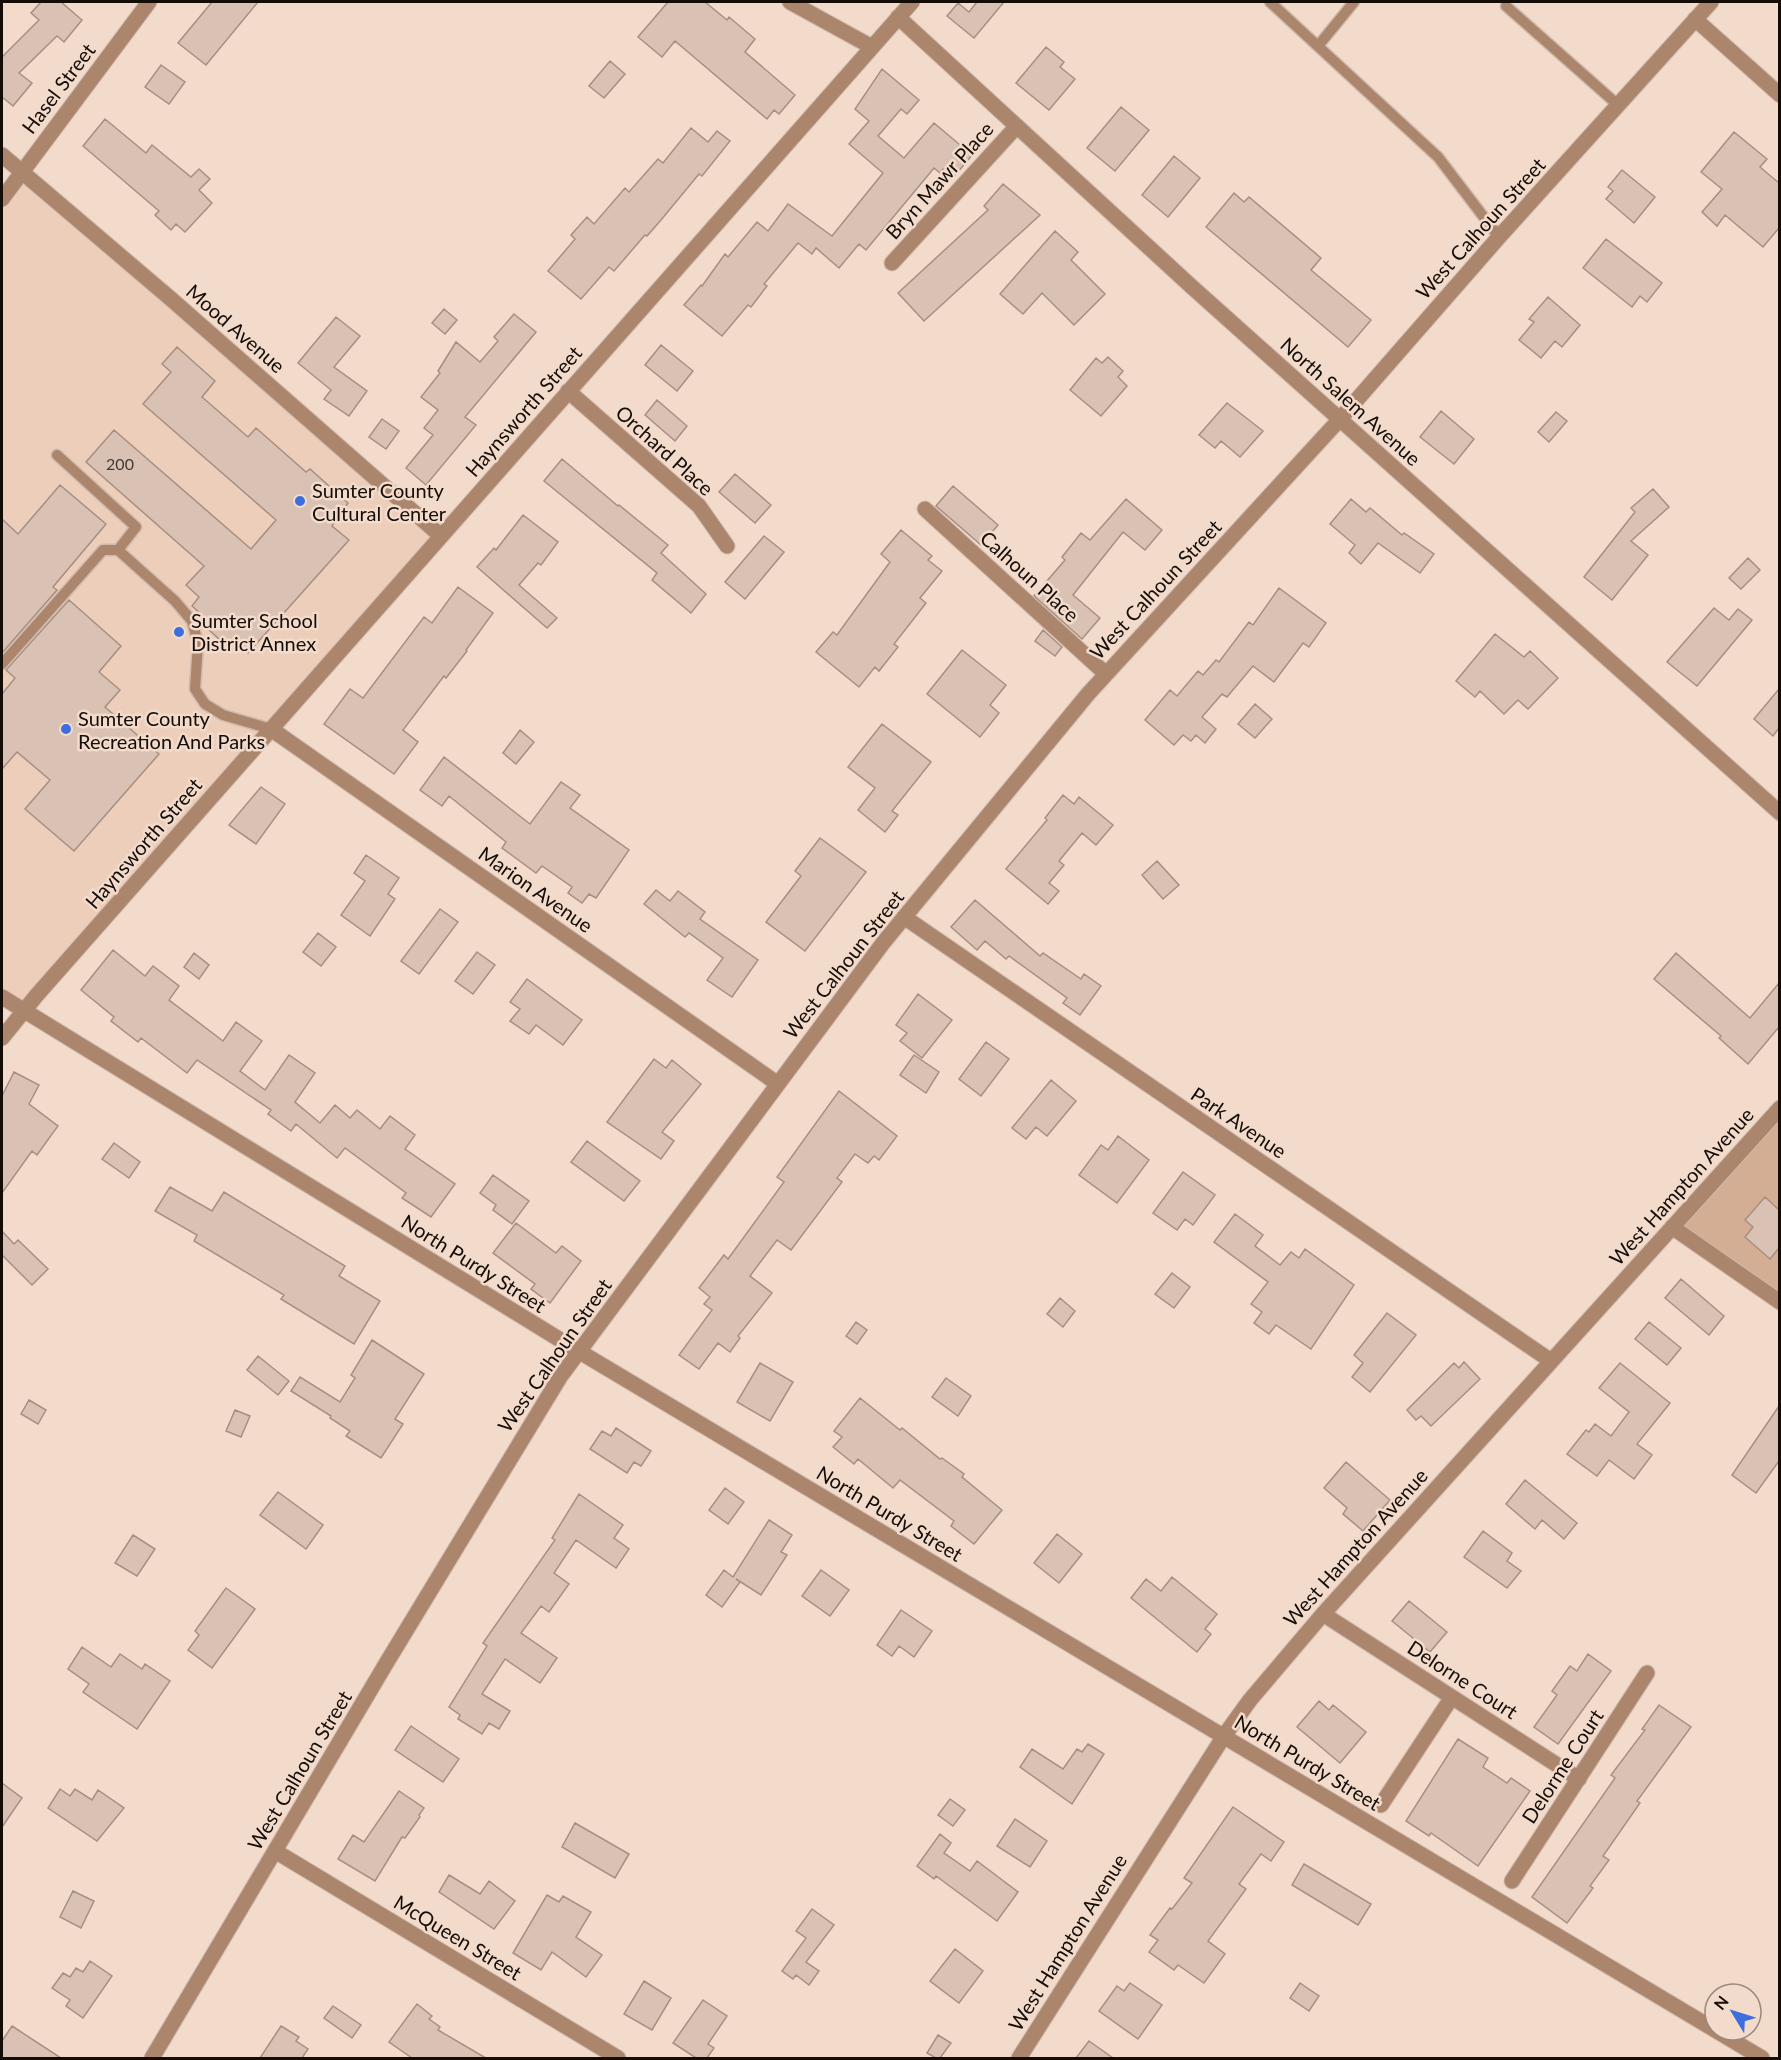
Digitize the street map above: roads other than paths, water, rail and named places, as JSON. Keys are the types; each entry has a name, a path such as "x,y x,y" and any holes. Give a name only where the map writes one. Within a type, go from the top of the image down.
{"street":[{"name":"Hasel Street","path":"2,199 148,2"},
{"path":"790,2 872,47"},
{"name":"Haynsworth Street","path":"2,1038 36,996 912,2"},
{"name":"West Calhoun Street","path":"152,2058 560,1377 904,917 1106,674 1340,419 1711,2"},
{"name":"North Salem Avenue","path":"898,17 1183,279 1779,813"},
{"path":"1695,20 1779,95"},
{"name":"Bryn Mawr Place","path":"892,263 1017,126"},
{"name":"Mood Avenue","path":"2,155 173,301 441,536"},
{"name":"Orchard Place","path":"568,391 699,506 727,546"},
{"name":"Calhoun Place","path":"925,509 1106,674"},
{"name":"Marion Avenue","path":"271,729 778,1084"},
{"name":"Park Avenue","path":"904,917 1551,1361"},
{"name":"North Purdy Street","path":"2,997 580,1352 1762,2058"},
{"name":"West Hampton Avenue","path":"1019,2058 1224,1736 1256,1693 1323,1614 1779,1108"},
{"path":"1672,1227 1779,1302"},
{"name":"Delorne Court","path":"1323,1614 1579,1779"},
{"name":"Delorme Court","path":"1512,1881 1647,1673"},
{"path":"1381,1805 1452,1697"},
{"name":"McQueen Street","path":"275,1851 618,2058"}],"lane":[{"path":"1270,2 1438,157 1500,237"},
{"path":"1318,46 1354,2"},
{"path":"1506,6 1618,105"},
{"path":"57,455 136,527 118,550"},
{"path":"2,664 103,550 118,550 176,601 192,621 198,643 195,689 205,705 223,715 271,729"}],"place":[{"name":"Sumter County Cultural Center","path":"300,501"},
{"name":"Sumter School District Annex","path":"179,632"},
{"name":"Sumter County Recreation And Parks","path":"66,729"}]}
